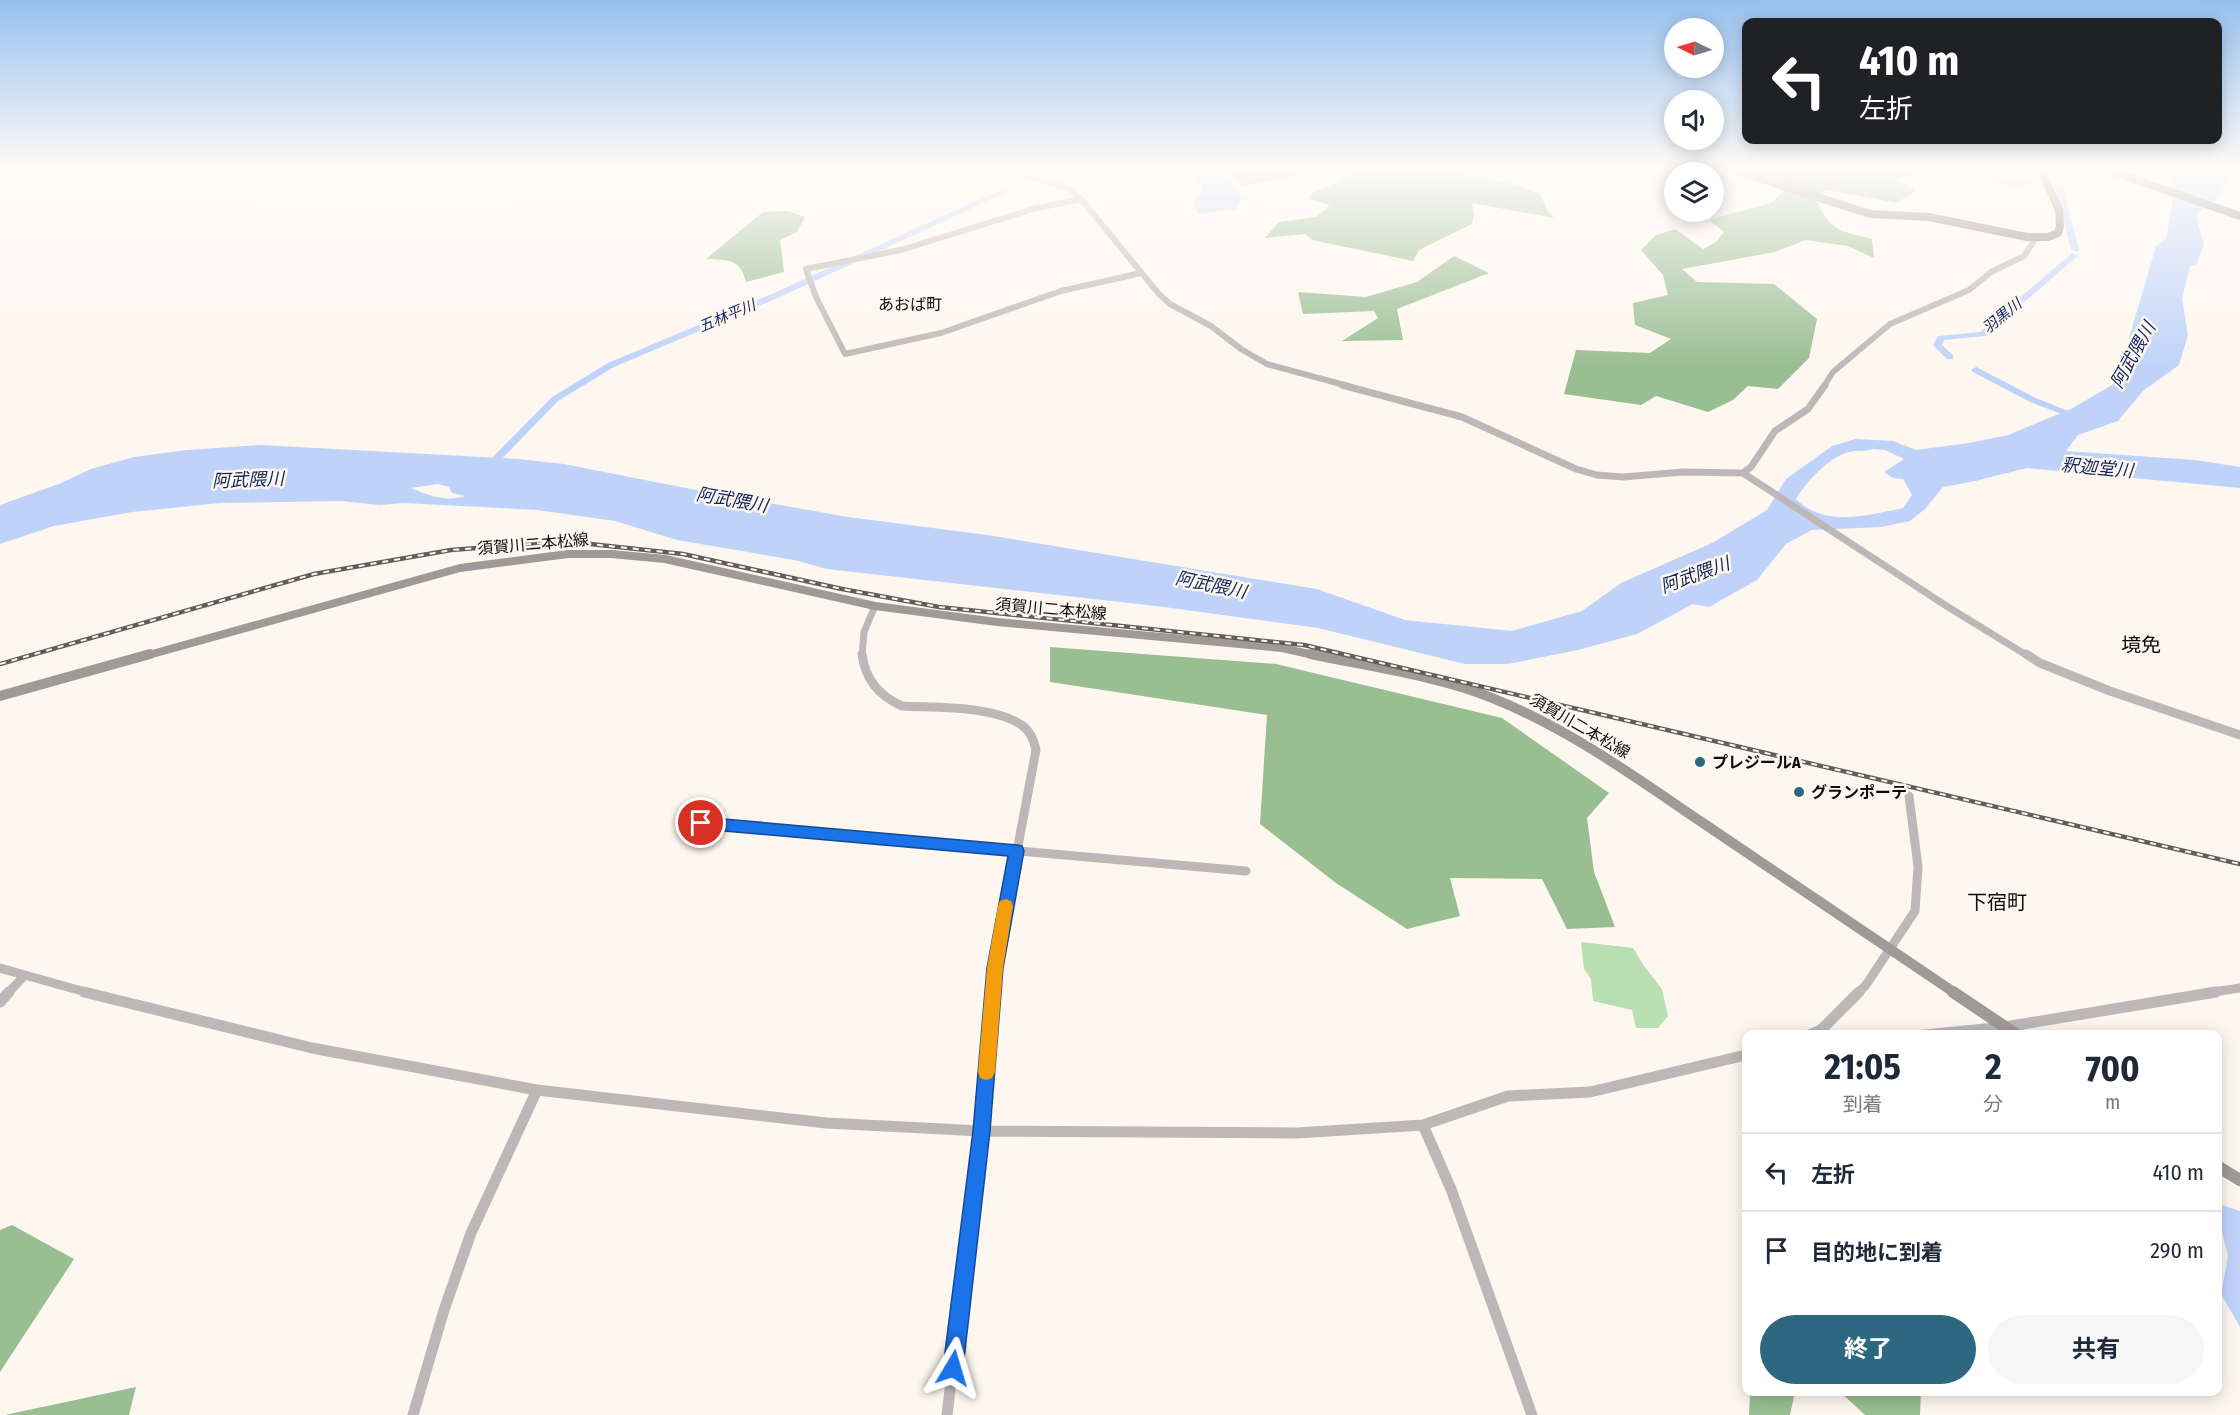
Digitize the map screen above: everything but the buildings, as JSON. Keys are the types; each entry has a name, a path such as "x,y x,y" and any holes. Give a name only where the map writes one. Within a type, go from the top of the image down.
{"main road":[{"path":"2026,236 2036,238 2045,236"},
{"name":"須賀川二本松線","path":"0,696 460,568 560,555 611,554 665,559 875,606 997,622 1282,648 1376,667 1490,697 1541,720 1574,738 1892,949 2010,1030"},
{"path":"2222,1169 2240,1180"}],"street":[{"path":"945,236 901,250 806,269 816,297 845,354 941,333 1061,291 1141,273"},
{"path":"1111,236 1170,304 1211,327 1258,360 1462,417 1576,469 1597,475 1623,477 1683,472 1743,473 2040,663 2110,691 2240,735"},
{"path":"1743,473 1751,466 1775,430 1808,409 1833,372 1890,324 1969,290 1990,272 2024,256 2036,238"},
{"path":"875,606 862,643 862,655 870,681 878,694 902,706 1001,715 1020,724 1032,735 1036,750 995,968 981,1131 947,1415"},
{"path":"1826,1030 1866,985 1892,949 1915,911 1918,867 1908,796"},
{"path":"701,823 1246,871"},
{"path":"0,968 117,1001 312,1047 537,1090 826,1123 981,1131 1191,1134 1318,1132 1423,1125 1508,1096 1590,1092 1742,1056"},
{"path":"0,1002 24,976"},
{"path":"1975,1030 2240,988"},
{"path":"413,1415 444,1310 471,1233 537,1090"},
{"path":"1423,1125 1451,1189 1532,1415"}],"green space":[{"path":"734,236 788,236 780,240 784,272 746,282 737,264 727,260 706,259"},
{"path":"1307,236 1447,236 1419,250 1413,261 1312,240"},
{"path":"1655,236 1685,236 1703,249 1716,242 1721,236 1860,236 1872,239 1874,258 1848,246 1806,240 1775,252 1682,269 1697,282 1774,284 1817,319 1809,358 1778,389 1748,386 1733,400 1708,412 1656,396 1641,405 1564,394 1576,350 1650,353 1671,339 1635,325 1633,303 1668,295 1663,275 1641,250"},
{"path":"1454,256 1489,273 1397,309 1403,340 1342,341 1378,318 1374,311 1303,314 1298,292 1366,297 1417,282"},
{"path":"1050,647 1276,664 1502,718 1609,793 1587,818 1594,872 1615,927 1567,929 1542,879 1450,878 1460,916 1407,929 1336,883 1260,824 1267,715 1050,682"},
{"path":"1581,942 1633,948 1662,989 1668,1016 1658,1028 1636,1028 1632,1010 1593,1001 1591,979 1584,969"},
{"path":"12,1225 74,1259 0,1372 0,1230"},
{"path":"136,1387 129,1415 5,1415"},
{"path":"1750,1396 1794,1396 1790,1415 1749,1415"},
{"path":"1844,1396 1921,1396 1920,1415 1865,1415"}],"water":[{"path":"2167,236 2202,236 2204,244 2197,264 2190,266 2182,299 2188,335 2179,365 2143,391 2118,421 2078,435 2066,451 2195,460 2240,467 2240,488 2027,468 1943,487 1925,509 1910,521 1881,527 1812,530 1786,544 1757,580 1709,607 1693,604 1637,634 1578,650 1508,664 1465,664 1318,628 1164,607 827,569 794,560 677,540 615,521 537,510 404,503 380,505 340,501 220,503 132,512 54,526 0,544 0,505 61,483 91,469 134,457 187,450 261,445 518,459 564,464 848,517 987,535 1317,589 1405,620 1512,631 1582,611 1621,583 1712,543 1767,510 1786,479 1832,446 1856,439 1893,441 1916,450 2008,435 2071,409 2112,385 2131,350 2129,338 2156,246","holes":["1873,449 1885,450 1904,459 1884,472 1893,478 1903,479 1912,495 1903,508 1861,516 1833,516 1820,514 1807,508 1796,499 1812,478 1841,455","438,484 449,487 452,493 465,496 438,497 411,488"]},
{"path":"2222,1205 2240,1211 2240,1327 2222,1296 2228,1256 2222,1232"}],"waterway":[{"name":"五林平川","path":"488,467 555,399 611,365 777,295 906,236"},
{"name":"羽黒川","path":"2071,236 2075,250"},
{"name":"羽黒川","path":"1950,357 1937,345 1941,338 1982,334 2075,255"},
{"name":"羽黒川","path":"1976,370 2033,400 2078,417"}],"railway":[{"path":"0,664 314,574 451,550 544,543 590,544 683,554 842,589 939,607 1304,645 2240,864"}],"slow traffic":[{"path":"986,1072 995,968 1006,906"}],"place":[{"name":"プレジールA","path":"1700,762"},
{"name":"グランポーテ","path":"1799,792"}],"district":[{"name":"あおば町","path":"910,304"},
{"name":"境免","path":"2141,645"},
{"name":"下宿町","path":"1997,902"}],"route":[{"path":"701,823 1017,851 995,968 981,1131 953,1368"}],"water label":[{"name":"阿武隈川","path":"2133,355"},
{"name":"釈迦堂川","path":"2097,468"},
{"name":"阿武隈川","path":"248,480"},
{"name":"阿武隈川","path":"732,500"},
{"name":"阿武隈川","path":"1695,575"},
{"name":"阿武隈川","path":"1211,585"}]}
